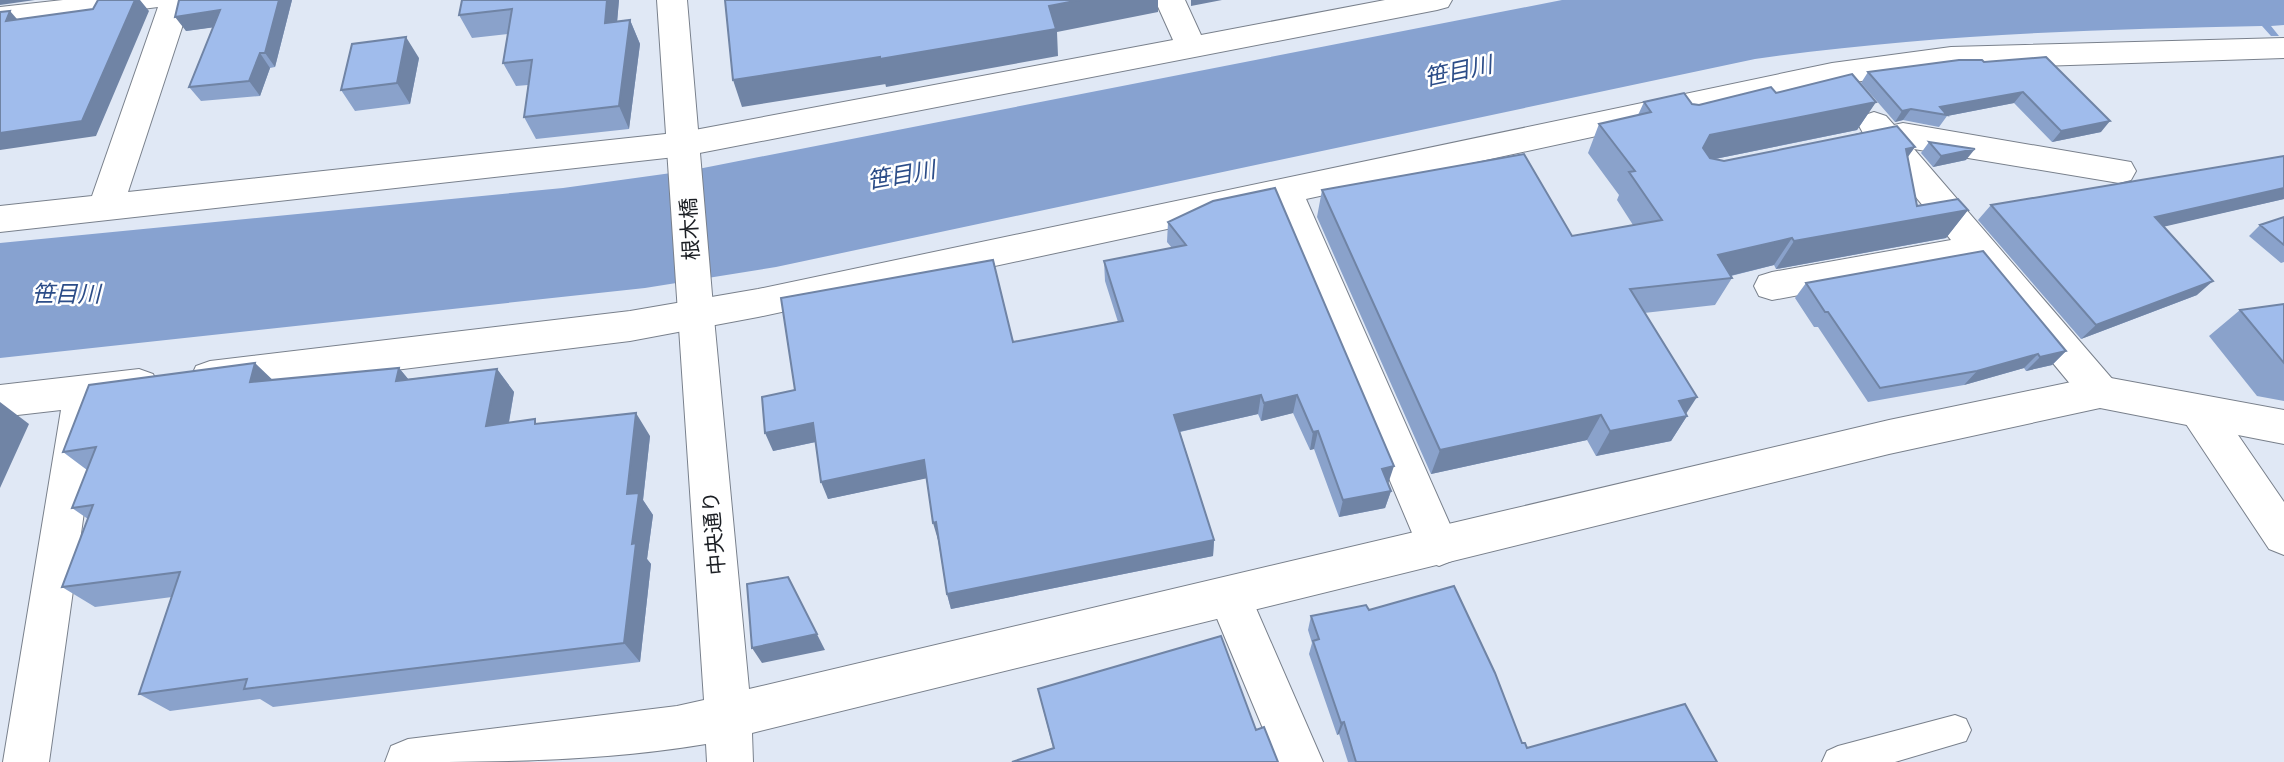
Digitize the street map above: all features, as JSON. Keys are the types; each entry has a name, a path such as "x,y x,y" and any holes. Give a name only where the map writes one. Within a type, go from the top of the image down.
{"street":[{"path":"0,17 149,0"},
{"path":"105,209 176,0"},
{"path":"671,0 685,149"},
{"path":"1170,0 1192,48"},
{"path":"0,219 685,149 1437,0"},
{"path":"0,401 630,326 694,310 1285,190 1832,74 1951,58 2284,48"},
{"path":"1832,74 2100,392"},
{"path":"1824,152 1903,135 2119,171"},
{"name":"根木橋","path":"685,149 694,310"},
{"path":"1285,190 1439,547"},
{"path":"1772,286 1979,248"},
{"name":"中央通り","path":"694,310 730,762"},
{"path":"26,762 83,392"},
{"path":"408,762 677,729 1889,437 2100,392 2284,427"},
{"path":"2200,412 2284,536"},
{"path":"1230,597 1300,762"}],"lane":[{"path":"1838,762 1955,730"}],"water":[{"name":"笹目川","path":"1562,0 2284,0 2284,25 2271,26 2279,36 2271,36 2262,26 2071,31 1882,44 1755,59 776,267 645,288 0,358 0,243 563,188 693,170"}],"building":[{"path":"98,0 135,0 82,121 0,133 0,12 10,11 6,21 93,9"},
{"path":"179,0 279,0 265,53 260,53 249,81 189,87 220,10 175,17"},
{"path":"462,0 607,0 605,23 630,20 619,106 524,117 532,60 503,63 512,9 459,15"},
{"path":"725,0 1080,0 1049,6 1056,29 880,59 733,80"},
{"path":"406,37 397,83 341,90 352,44"},
{"path":"2046,57 2110,121 2061,131 2023,92 1940,107 1947,115 1911,109 1902,111 1868,72 1959,60 1984,62"},
{"path":"1852,74 1876,102 1710,135 1703,148 1710,158 1724,161 1897,126 1915,147 1906,149 1917,206 1958,199 1968,210 1794,241 1792,238 1718,255 1732,278 1630,289 1697,397 1679,401 1687,416 1610,431 1601,415 1440,450 1322,190 1524,154 1572,236 1662,220 1629,172 1635,171 1599,124 1651,112 1644,102 1684,93 1692,104 1699,105 1771,87 1776,93"},
{"path":"1929,142 1975,149 1941,156"},
{"path":"2284,156 2284,188 2155,217 2213,281 2096,325 1991,205"},
{"path":"1275,188 1394,466 1382,469 1391,491 1343,500 1318,431 1313,432 1297,395 1264,403 1261,395 1174,415 1214,540 947,594 924,460 821,482 813,423 765,433 762,397 795,390 781,298 993,260 1013,342 1123,321 1104,261 1186,245 1168,222 1213,201"},
{"path":"2284,217 2284,245 2260,225"},
{"path":"1983,251 2066,351 2040,357 2038,354 1977,371 1880,388 1806,283"},
{"path":"2284,304 2284,363 2240,310"},
{"path":"255,363 250,382 399,368 396,381 497,369 486,426 535,419 535,424 636,413 627,494 639,493 624,643 244,689 247,679 139,694 180,572 62,587 93,505 72,508 96,447 63,452 89,385"},
{"path":"788,577 817,634 752,648 747,584"},
{"path":"1454,586 1495,673 1522,743 1525,743 1527,748 1685,704 1717,762 1356,762 1313,641 1319,639 1311,616 1366,605 1369,610"},
{"path":"1221,636 1256,730 1264,727 1278,762 1012,762 1054,748 1038,689"}]}
